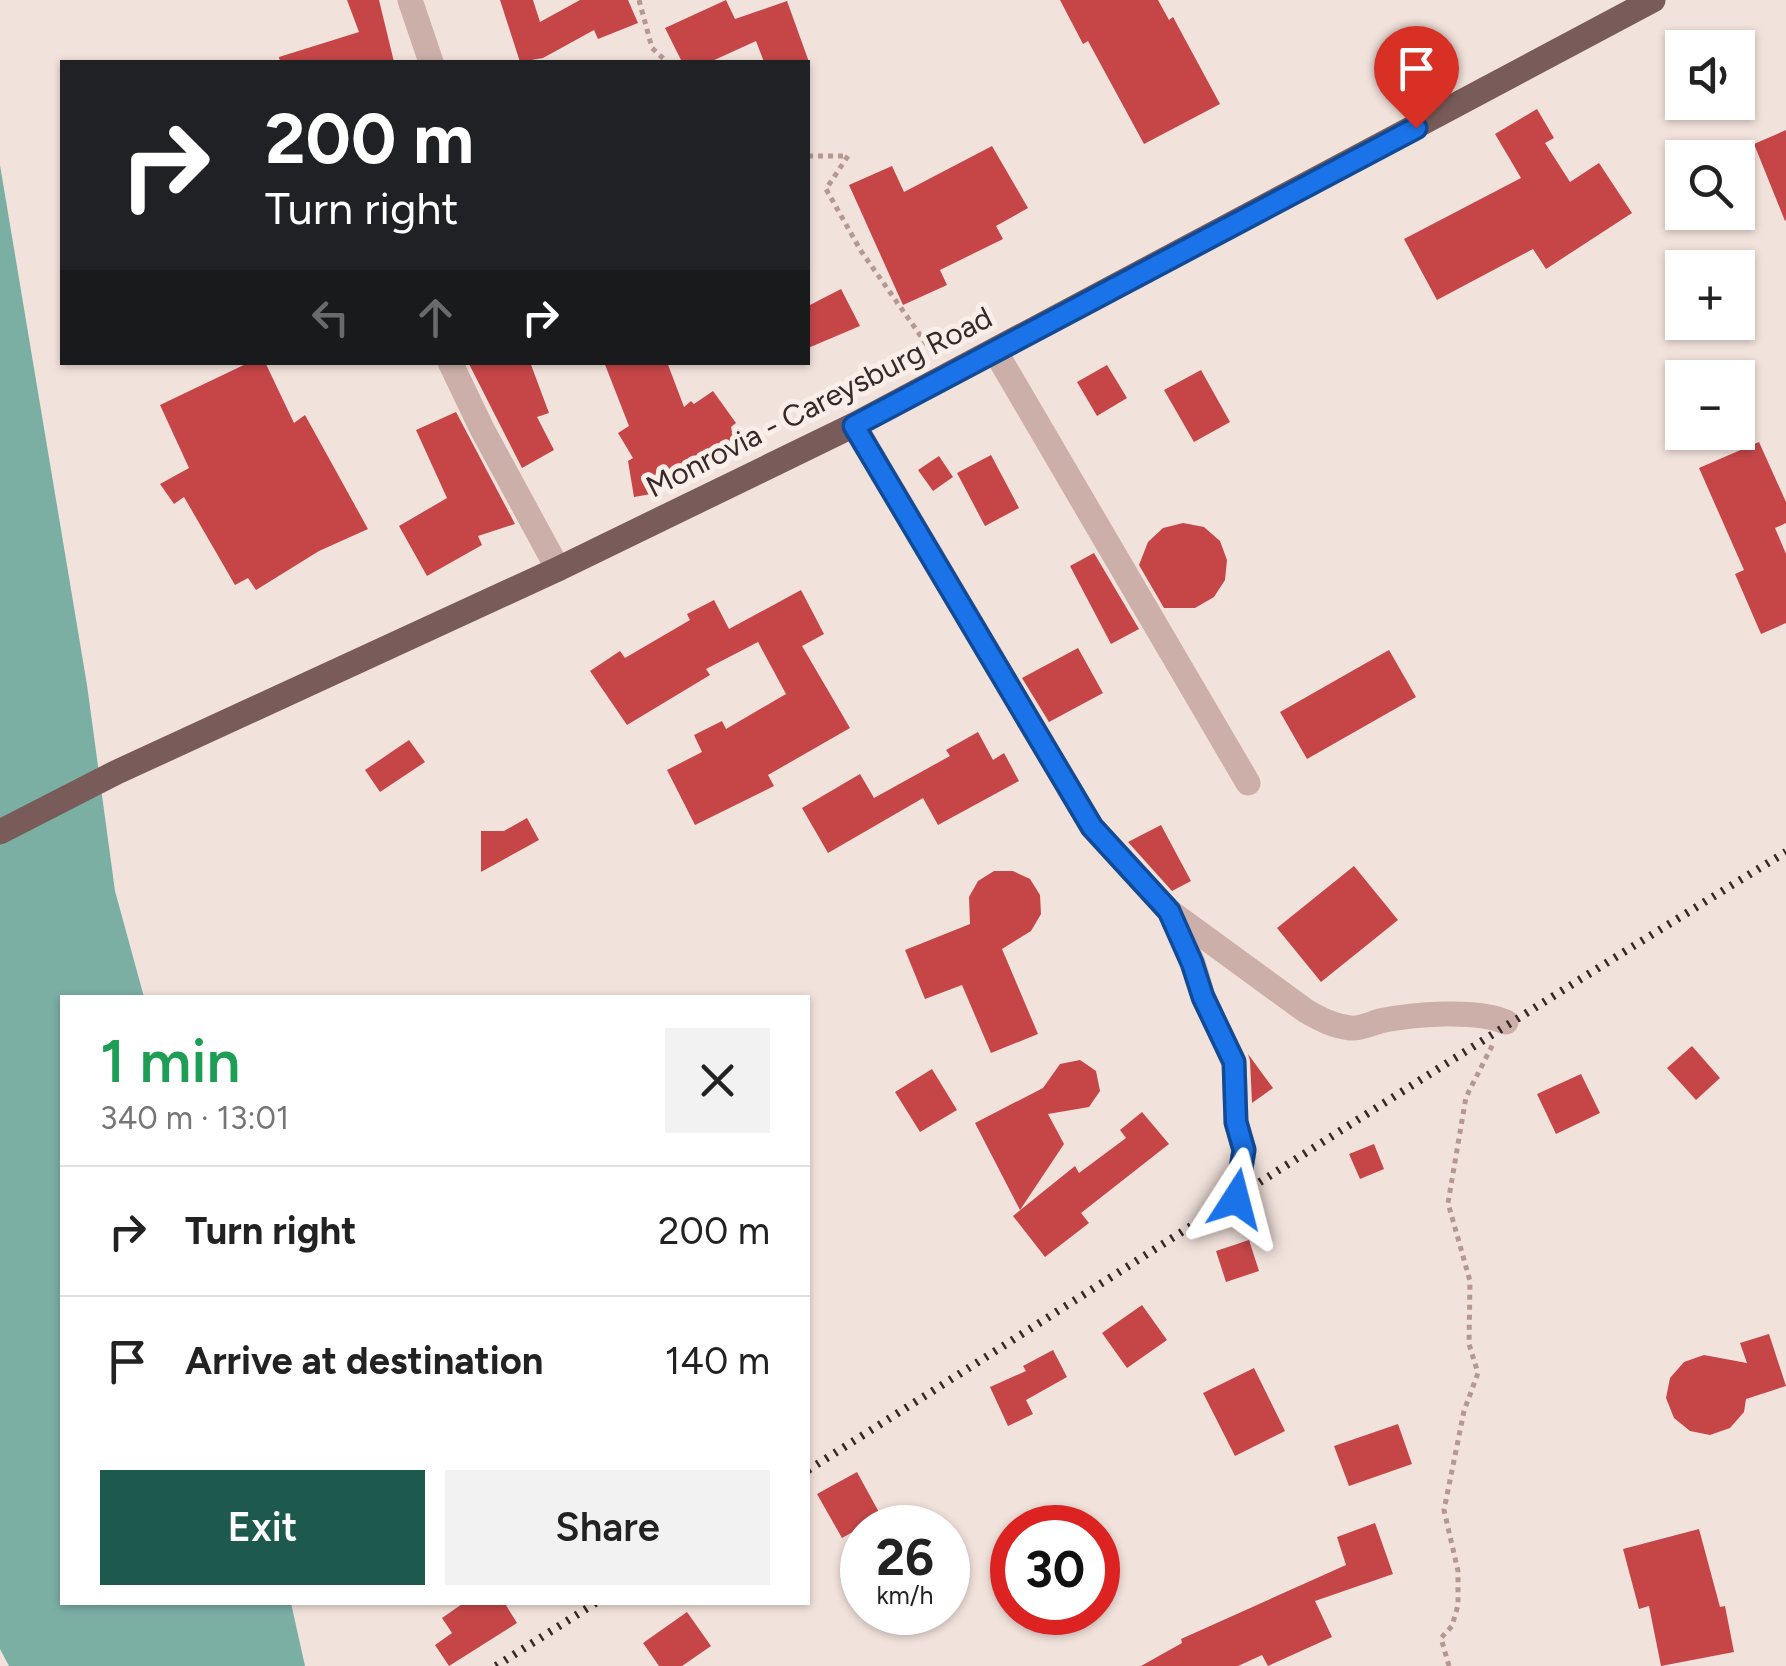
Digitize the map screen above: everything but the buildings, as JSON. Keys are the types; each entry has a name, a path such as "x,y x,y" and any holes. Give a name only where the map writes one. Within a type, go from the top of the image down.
{"main road":[{"name":"Monrovia - Careysburg Road","path":"0,832 117,772 854,426 1653,0"}],"street":[{"path":"410,0 430,60"},
{"path":"995,351 1248,783"},
{"path":"451,365 558,568"},
{"path":"854,426 1092,827 1169,911 1329,1024 1355,1029 1409,1016 1490,1016 1506,1022"},
{"path":"1169,911 1234,1062 1236,1122 1244,1150 1236,1199"}],"path":[{"path":"638,0 652,48 665,60"},
{"path":"810,156 848,156 826,189 861,251 948,376"},
{"path":"1449,1666 1441,1638 1452,1626 1458,1606 1458,1571 1444,1510 1464,1411 1478,1374 1468,1344 1470,1281 1448,1203 1466,1097 1506,1022"}],"water":[{"path":"0,165 87,685 115,891 143,995 60,995 60,1605 291,1605 305,1666 9,1666 0,1649"}],"railway":[{"path":"810,1469 1786,852"},
{"path":"496,1666 592,1605"}],"route":[{"path":"1236,1199 1244,1150 1236,1122 1234,1062 1169,911 1092,827 854,426 1416,128"}]}
